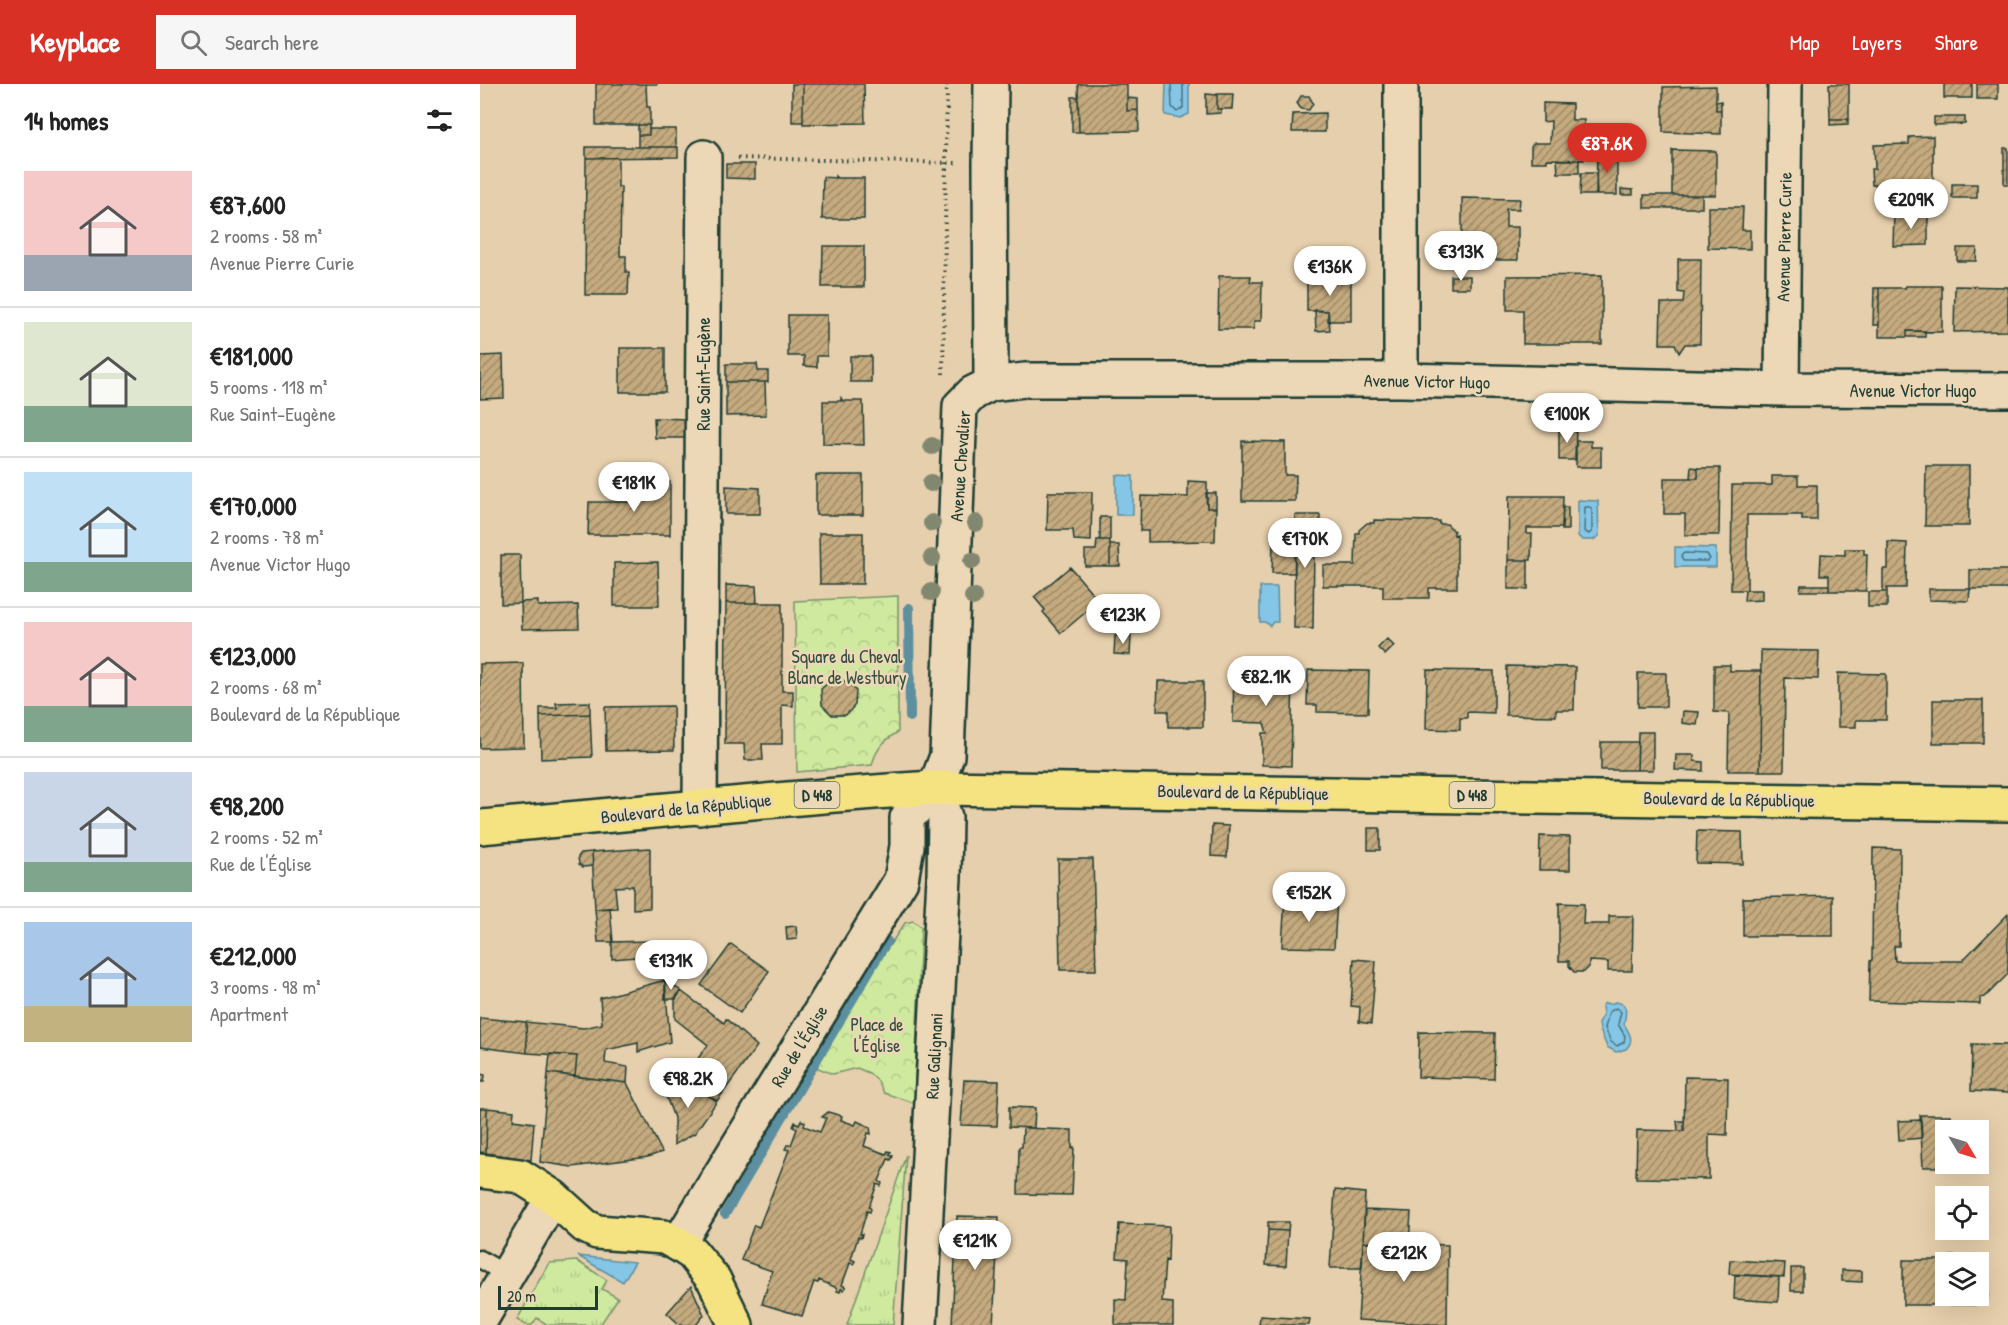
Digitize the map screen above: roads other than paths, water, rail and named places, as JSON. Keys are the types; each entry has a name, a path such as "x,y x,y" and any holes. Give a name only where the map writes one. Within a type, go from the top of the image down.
{"main road":[{"name":"Boulevard de la République","path":"480,827 700,808 790,797 935,788 2008,804"},
{"path":"480,1171 520,1176 554,1197 585,1226 597,1232 664,1237 678,1244 692,1253 714,1280 736,1325"}],"street":[{"path":"991,84 991,384"},
{"path":"1401,84 1401,380"},
{"name":"Avenue Pierre Curie","path":"1782,389 1785,84"},
{"name":"Rue Saint-Eugène","path":"700,808 704,157"},
{"name":"Avenue Victor Hugo","path":"991,384 1025,380 1401,380 1782,389 2008,390"},
{"name":"Avenue Chevalier","path":"935,788 947,756 950,732 960,406 973,393 991,384"},
{"name":"Rue Galignani","path":"920,1325 944,878 945,817 935,788"},
{"name":"Rue de l'Église","path":"678,1244 901,880 907,846 907,818 935,788"},
{"path":"901,880 944,878"},
{"path":"480,1321 494,1267 554,1197"}],"water":[{"path":"1166,84 1189,84 1189,114 1180,118 1165,115"},
{"path":"1116,475 1133,476 1133,515 1116,515"},
{"path":"1578,500 1598,501 1599,536 1593,540 1582,540 1578,536"},
{"path":"1675,547 1716,548 1716,567 1675,567"},
{"path":"1260,587 1277,587 1278,622 1273,622 1270,626 1265,622 1260,622"},
{"path":"1615,1002 1625,1006 1624,1024 1631,1040 1626,1049 1616,1052 1607,1047 1599,1023 1603,1015 1602,1006 1605,1003"},
{"path":"578,1256 635,1262 623,1282"}],"waterway":[{"path":"909,608 910,717"},
{"path":"725,1214 887,941"}],"park label":[{"name":"Square du Cheval Blanc de Westbury","path":"847,666"},
{"name":"Place de l'Église","path":"877,1034"}]}
